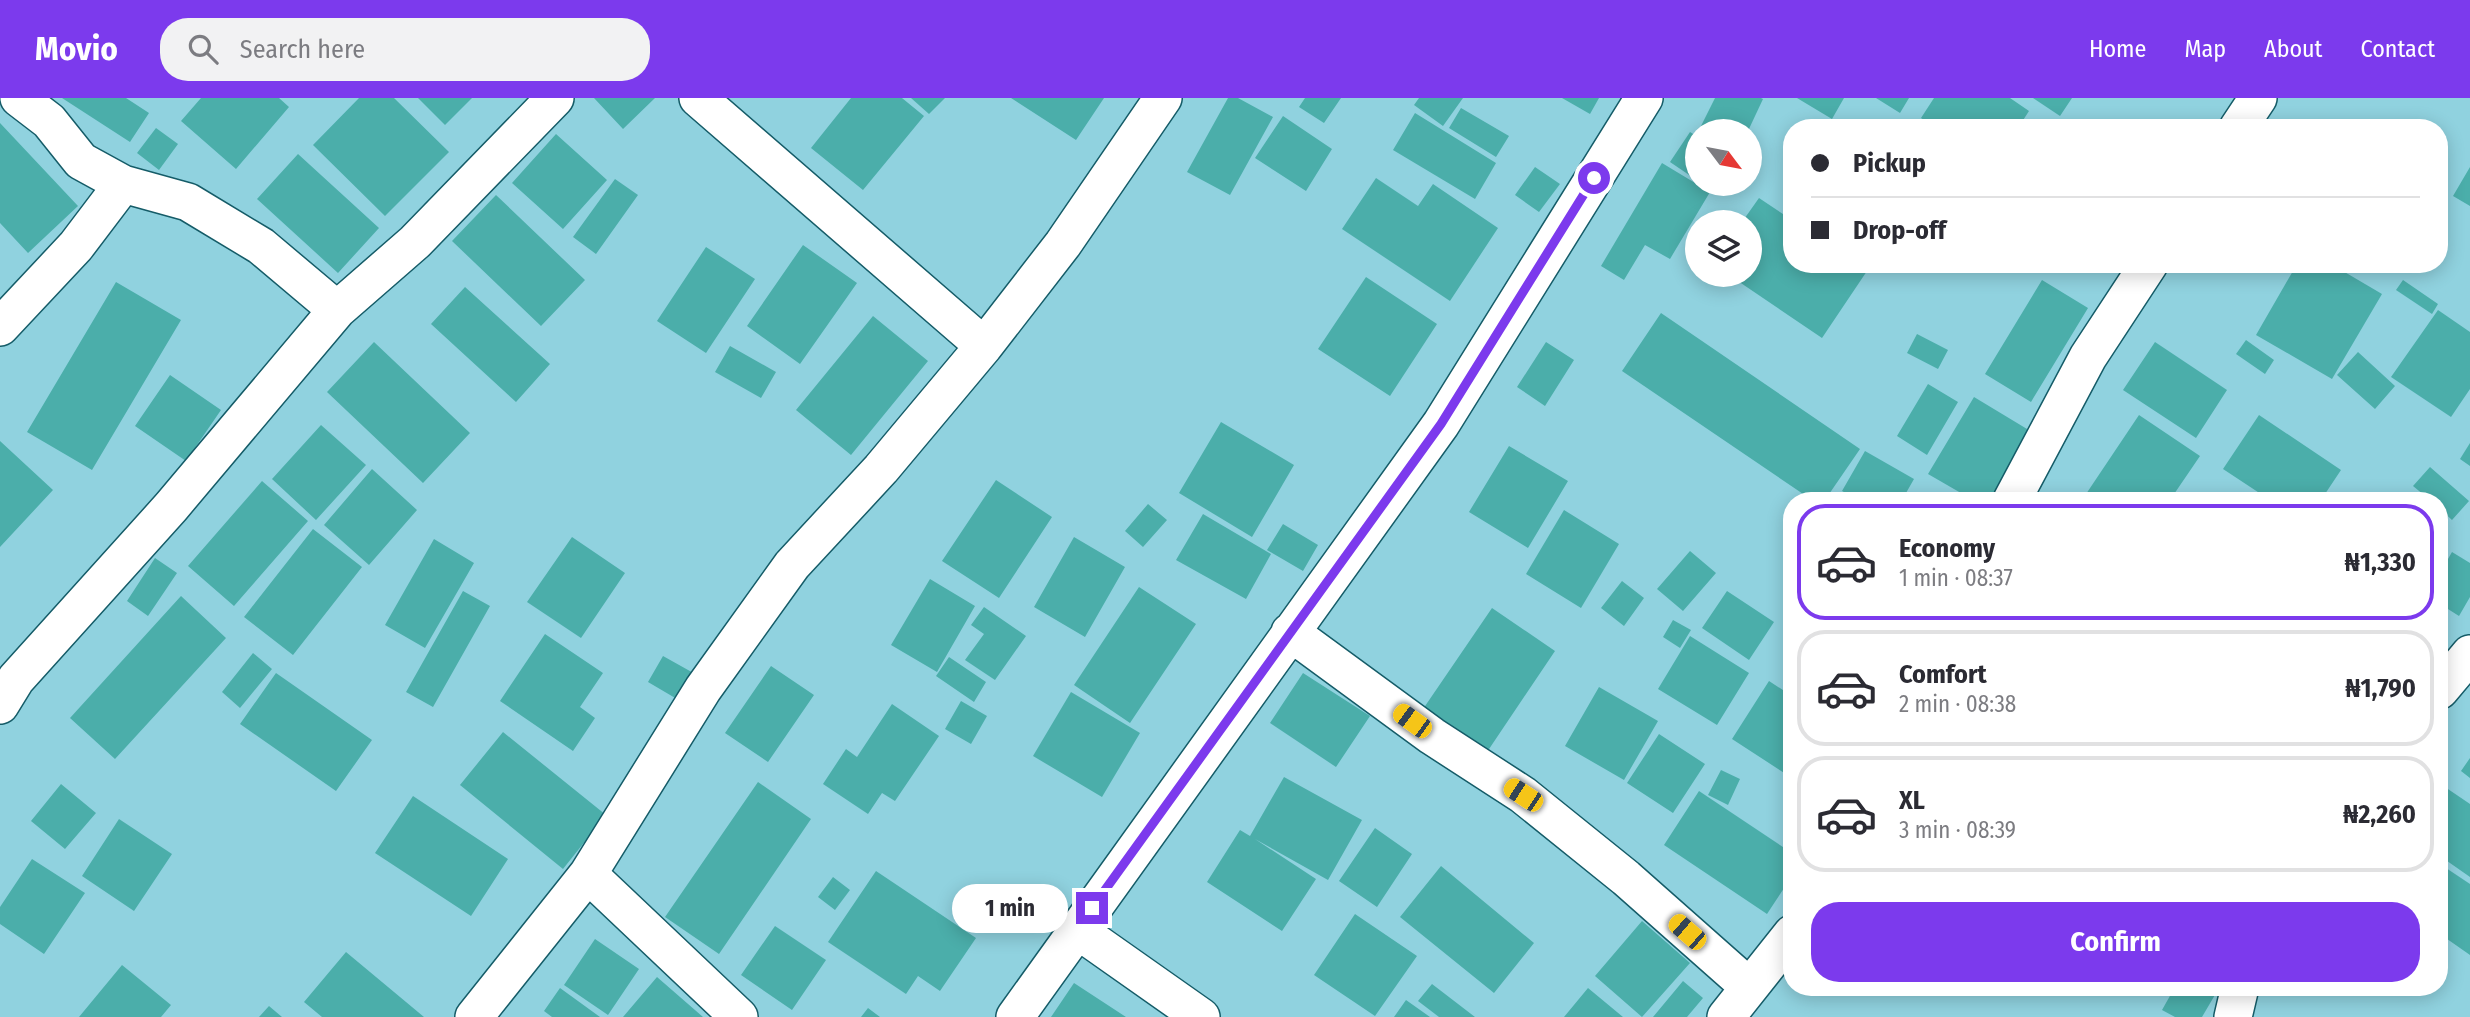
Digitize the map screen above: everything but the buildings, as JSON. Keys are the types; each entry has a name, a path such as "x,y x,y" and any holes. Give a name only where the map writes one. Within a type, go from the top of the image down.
{"street":[{"path":"19,98 49,121 81,161 123,184 188,202 261,246 337,310"},
{"path":"0,705 16,679 171,507 337,310 415,242 555,98"},
{"path":"698,98 984,346"},
{"path":"474,1017 588,874 703,689 792,565 881,469 984,346 1063,244 1163,98"},
{"path":"1015,1017 1441,424 1644,98"},
{"path":"2244,119 2258,98"},
{"path":"0,327 76,246 123,184"},
{"path":"2016,492 2088,357 2143,273"},
{"path":"1290,632 1432,736 1523,795 1626,878 1748,986"},
{"path":"2448,680 2470,654"},
{"path":"588,874 739,1017"},
{"path":"1076,929 1200,1017"},
{"path":"1726,1017 1783,945"},
{"path":"2233,1017 2238,996"}],"route":[{"path":"1092,908 1441,424 1594,178"}]}
